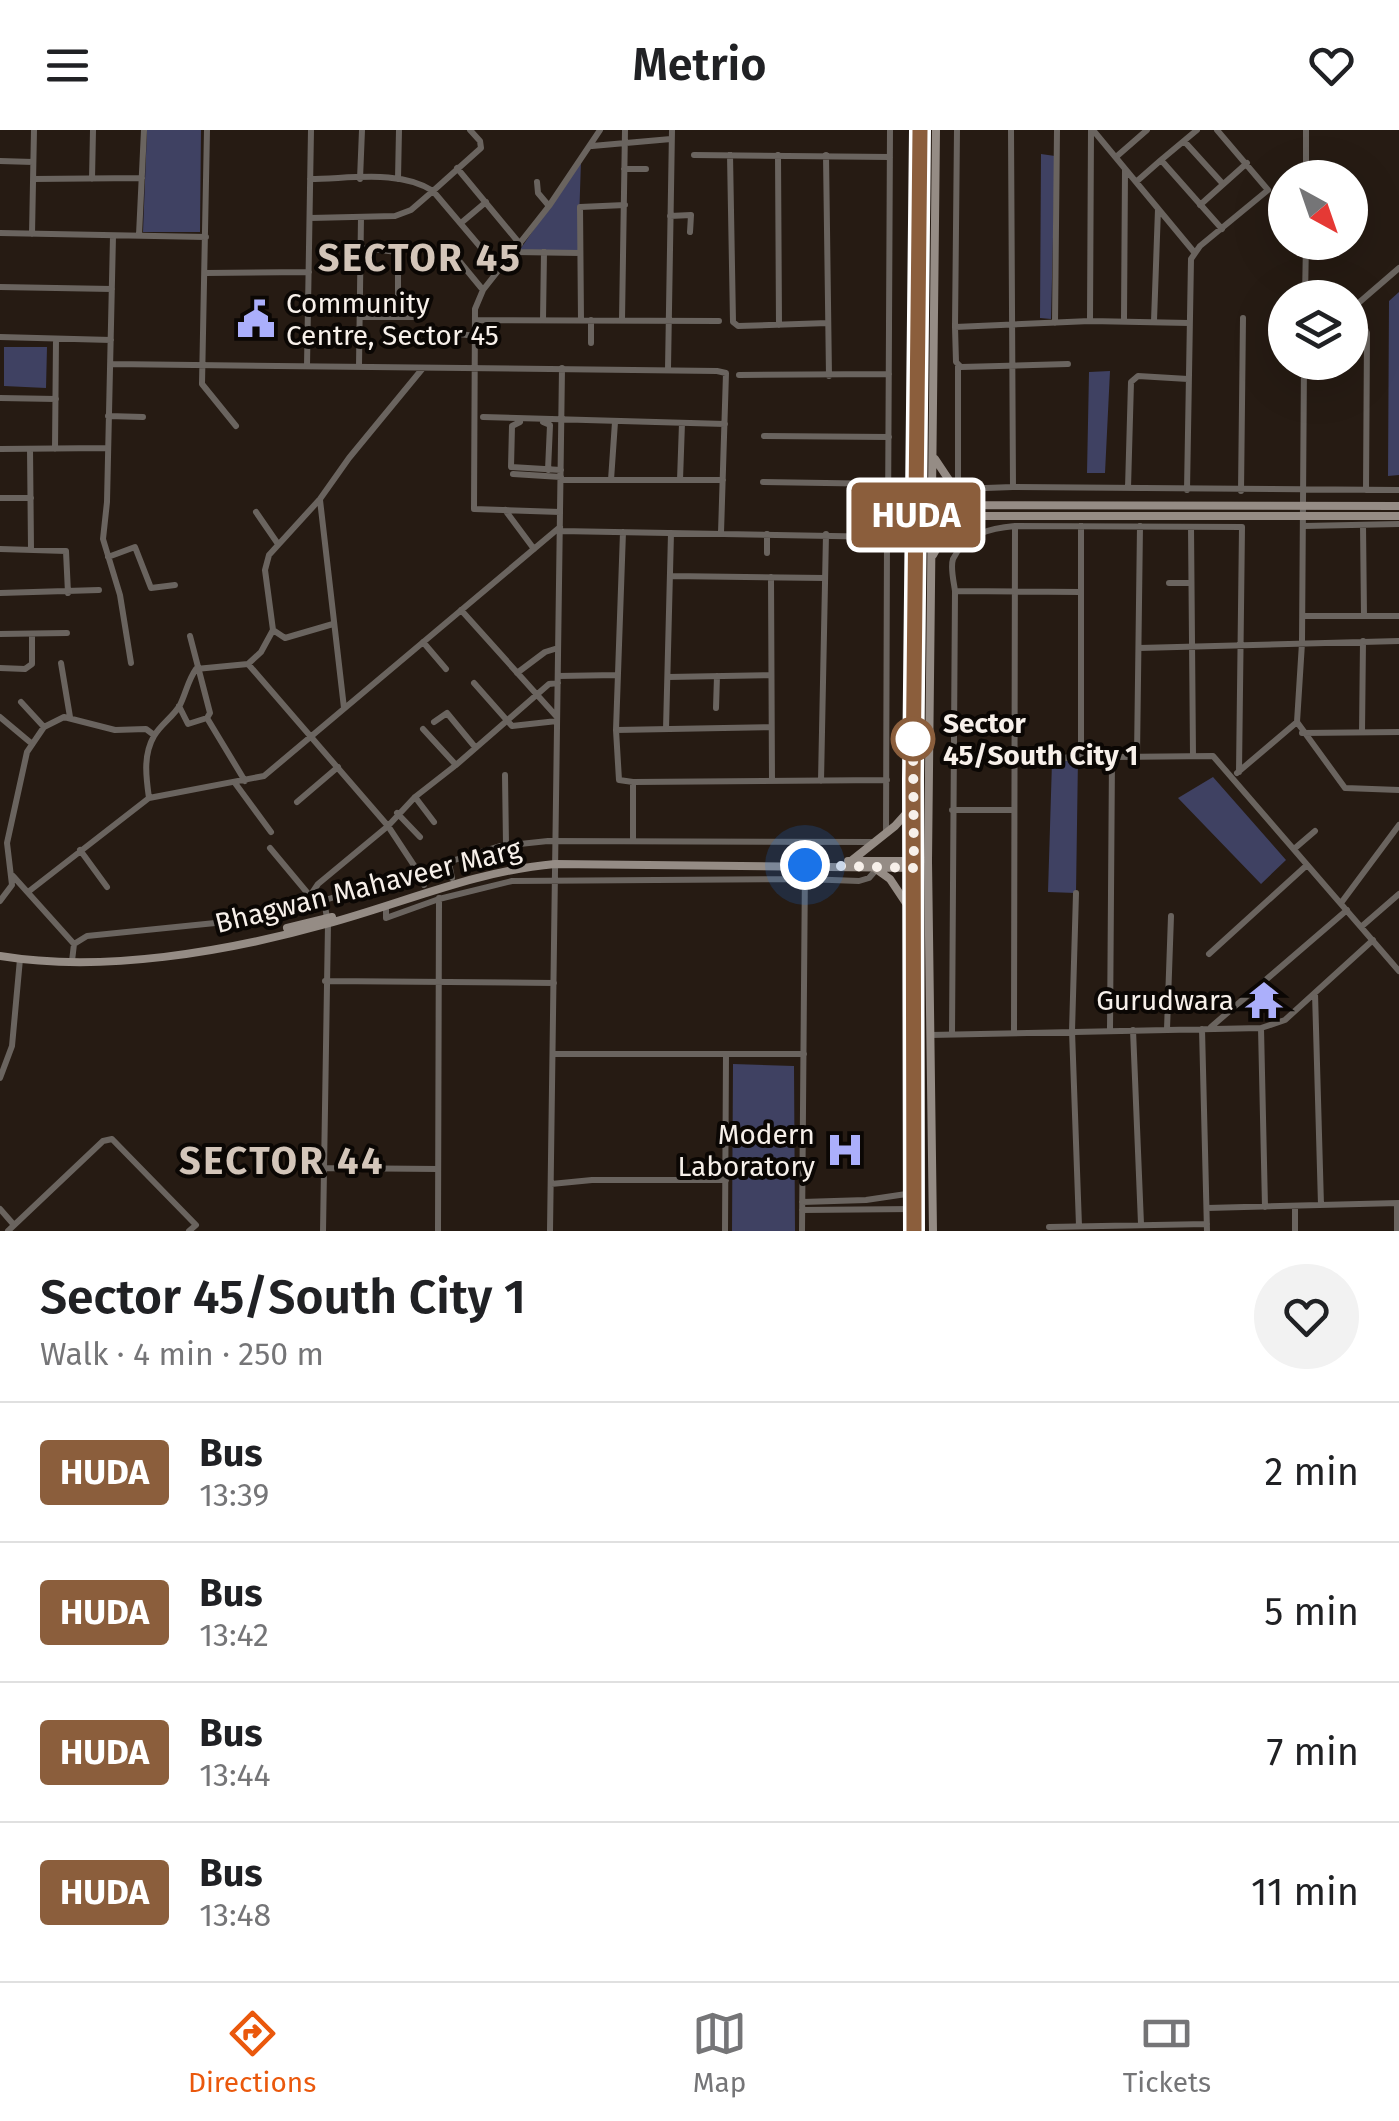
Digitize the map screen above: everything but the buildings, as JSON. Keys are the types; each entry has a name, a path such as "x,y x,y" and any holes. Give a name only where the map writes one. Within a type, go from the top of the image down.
{"street":[{"path":"32,234 34,130"},
{"path":"92,179 93,130"},
{"path":"139,235 144,130"},
{"path":"206,130 202,384 236,426"},
{"path":"307,366 311,130"},
{"path":"360,179 362,130"},
{"path":"398,179 399,130"},
{"path":"310,218 403,214 481,148 470,130"},
{"path":"560,512 474,510 475,310 483,290 549,206 600,130"},
{"path":"622,320 624,130"},
{"path":"888,523 890,130"},
{"path":"911,1231 920,130"},
{"path":"933,1231 928,865 936,130"},
{"path":"957,130 958,489 1013,486 1399,490"},
{"path":"1011,130 1013,486"},
{"path":"1055,323 1057,130"},
{"path":"1090,320 1092,130"},
{"path":"1092,130 1194,252"},
{"path":"1116,157 1147,130"},
{"path":"1136,182 1196,130"},
{"path":"1187,490 1188,322 1194,252 1268,190 1218,130"},
{"path":"1306,130 1306,160"},
{"path":"590,146 671,135 668,368"},
{"path":"1184,141 1223,184"},
{"path":"694,154 890,157"},
{"path":"730,155 731,318 738,326 828,323"},
{"path":"778,155 779,326"},
{"path":"826,155 828,376"},
{"path":"1161,160 1222,229"},
{"path":"0,161 33,162"},
{"path":"1200,206 1247,163"},
{"path":"458,168 520,244"},
{"path":"1124,322 1125,168"},
{"path":"624,170 646,169"},
{"path":"33,180 142,178"},
{"path":"310,179 398,179 422,184 432,190 499,270"},
{"path":"538,182 538,194 549,206"},
{"path":"460,224 486,202"},
{"path":"581,320 580,207 625,205"},
{"path":"1154,321 1158,208"},
{"path":"670,216 692,215 690,232"},
{"path":"359,366 360,217"},
{"path":"0,233 206,238"},
{"path":"113,236 103,533 120,595 132,663"},
{"path":"361,248 398,252 398,316"},
{"path":"515,252 580,252"},
{"path":"543,320 544,252"},
{"path":"455,256 483,290"},
{"path":"1366,490 1367,333 1355,306 1399,268"},
{"path":"205,274 309,272"},
{"path":"0,287 112,289"},
{"path":"360,317 421,318"},
{"path":"1241,491 1243,318"},
{"path":"476,320 719,321"},
{"path":"591,320 591,343"},
{"path":"955,326 1090,320 1188,322"},
{"path":"442,332 476,336"},
{"path":"0,337 111,340"},
{"path":"55,450 56,339"},
{"path":"111,364 668,368 726,374 720,533"},
{"path":"958,366 1068,364"},
{"path":"196,669 248,664 261,652 273,630 265,562 424,367"},
{"path":"550,1231 562,368"},
{"path":"739,376 889,374"},
{"path":"1128,488 1131,382 1138,376 1188,379"},
{"path":"1304,380 1303,616 1297,722 1345,788 1399,790"},
{"path":"0,398 56,399"},
{"path":"108,416 142,418"},
{"path":"483,417 725,424"},
{"path":"612,480 615,422"},
{"path":"548,470 550,424 514,423 511,467 561,475"},
{"path":"680,480 682,423"},
{"path":"764,436 889,438"},
{"path":"0,448 107,448"},
{"path":"30,449 31,550"},
{"path":"932,455 955,489 986,506"},
{"path":"513,474 612,480 723,480"},
{"path":"763,482 888,484"},
{"path":"0,498 31,498"},
{"path":"320,499 344,708"},
{"path":"916,504 932,511 976,516 1399,516"},
{"path":"916,516 986,506 1399,524"},
{"path":"1304,517 1399,506"},
{"path":"505,510 534,548"},
{"path":"256,512 278,544"},
{"path":"931,558 945,534 976,516"},
{"path":"1363,525 1364,616"},
{"path":"1014,1032 1015,526"},
{"path":"952,1034 952,567 957,554 986,529 1015,526 1242,527 1235,775"},
{"path":"1080,526 1081,757"},
{"path":"1137,756 1140,526"},
{"path":"1191,526 1193,756"},
{"path":"28,892 149,798 264,776 560,529 884,535 888,540 886,834"},
{"path":"623,532 616,730 616,775 622,782 887,780"},
{"path":"666,729 671,532"},
{"path":"767,534 767,553"},
{"path":"821,781 826,534"},
{"path":"108,556 135,547 151,588 175,585"},
{"path":"0,549 66,551 68,592"},
{"path":"670,576 826,578"},
{"path":"771,577 772,781"},
{"path":"1169,584 1191,583"},
{"path":"0,593 99,590"},
{"path":"955,592 1080,592"},
{"path":"461,610 557,719"},
{"path":"1303,616 1399,616"},
{"path":"273,630 285,638 332,624"},
{"path":"0,634 67,632"},
{"path":"0,668 26,669 32,664 32,634"},
{"path":"179,706 188,724 207,718 210,713 190,636"},
{"path":"1362,732 1363,641"},
{"path":"1139,648 1399,641"},
{"path":"422,642 446,669"},
{"path":"516,673 545,652 558,648"},
{"path":"61,663 70,717"},
{"path":"248,664 388,826 424,886"},
{"path":"149,798 146,761 154,735 179,706 196,669"},
{"path":"309,905 310,896 335,868 549,684 558,679 618,675"},
{"path":"668,677 771,675"},
{"path":"716,708 717,676"},
{"path":"474,684 518,728 557,719"},
{"path":"20,702 44,727"},
{"path":"434,722 447,713 476,747"},
{"path":"0,901 12,884 7,843 31,743 44,727 64,716 114,730 146,728 154,735"},
{"path":"0,717 31,743"},
{"path":"207,718 246,782"},
{"path":"1235,775 1297,722"},
{"path":"616,730 772,727"},
{"path":"423,729 456,765"},
{"path":"952,731 1015,731"},
{"path":"1302,732 1399,732"},
{"path":"1110,1030 1112,756"},
{"path":"1015,758 1213,756 1235,775 1399,971"},
{"path":"297,802 338,767"},
{"path":"505,774 506,845"},
{"path":"234,782 271,832"},
{"path":"633,782 633,841"},
{"path":"414,797 434,822"},
{"path":"851,860 886,834 913,806"},
{"path":"952,810 1014,810"},
{"path":"397,813 420,836"},
{"path":"1049,1227 1207,1227 1206,1028 1344,906 1399,824"},
{"path":"1294,849 1316,831"},
{"path":"74,944 94,935 206,926 309,905 506,845 556,841 874,842"},
{"path":"270,848 310,896"},
{"path":"80,850 107,887"},
{"name":"Bhagwan Mahaveer Marg","path":"327,921 424,886 501,864 851,860 928,865"},
{"name":"Bhagwan Mahaveer Marg","path":"0,953 20,959 72,959 194,948 327,921 502,869 555,861 872,868 914,864"},
{"path":"449,863 452,878"},
{"path":"1209,954 1308,864"},
{"path":"802,1231 805,865"},
{"path":"386,904 386,918 439,899 512,881 859,882 869,878 872,868 894,883 914,915"},
{"path":"13,876 74,944 72,959"},
{"path":"438,887 438,1231"},
{"path":"1076,893 1072,1030 1078,1226"},
{"path":"1361,926 1399,894"},
{"path":"323,1231 327,921 324,900"},
{"path":"1167,1029 1171,916"},
{"path":"914,936 928,936"},
{"path":"928,1035 1261,1028 1286,1020 1373,940"},
{"name":"Bhagwan Mahaveer Marg","path":"0,953 72,959"},
{"path":"0,1078 12,1046 20,959"},
{"path":"325,982 554,983"},
{"path":"1314,993 1321,1205"},
{"path":"1261,1028 1264,1206"},
{"path":"1133,1030 1142,1224"},
{"path":"0,1039 12,1046"},
{"path":"552,1054 804,1054"},
{"path":"726,1054 726,1231"},
{"path":"0,1209 11,1228 103,1141 112,1139 196,1225 189,1231"},
{"path":"324,1168 438,1168"},
{"path":"550,1184 592,1180 726,1180"},
{"path":"802,1206 914,1193"},
{"path":"1207,1208 1398,1204 1398,1231"},
{"path":"802,1206 914,1212"},
{"path":"1295,1206 1295,1231"}],"shaded area":[{"path":"147,130 201,130 200,232 143,232"},
{"path":"1041,154 1055,156 1051,319 1040,318"},
{"path":"581,161 578,251 519,251"},
{"path":"1399,292 1399,475 1388,476 1389,301"},
{"path":"4,347 47,347 46,388 4,386"},
{"path":"1110,371 1105,473 1087,473 1089,372"},
{"path":"1078,757 1076,893 1048,892 1052,762"},
{"path":"1213,777 1286,860 1261,884 1178,798"},
{"path":"733,1064 794,1066 795,1231 732,1231"}],"bus line":[{"name":"HUDA","path":"914,1231 913,780 920,130"}],"place":[{"name":"Community Centre, Sector 45","path":"256,319"},
{"name":"Sector 45/South City 1","path":"913,739"},
{"name":"Gurudwara","path":"1264,1000"},
{"name":"Modern Laboratory","path":"845,1150"}],"district":[{"name":"SECTOR 45","path":"420,258"},
{"name":"SECTOR 44","path":"282,1161"}],"route":[{"path":"805,865 914,868 913,739"}]}
